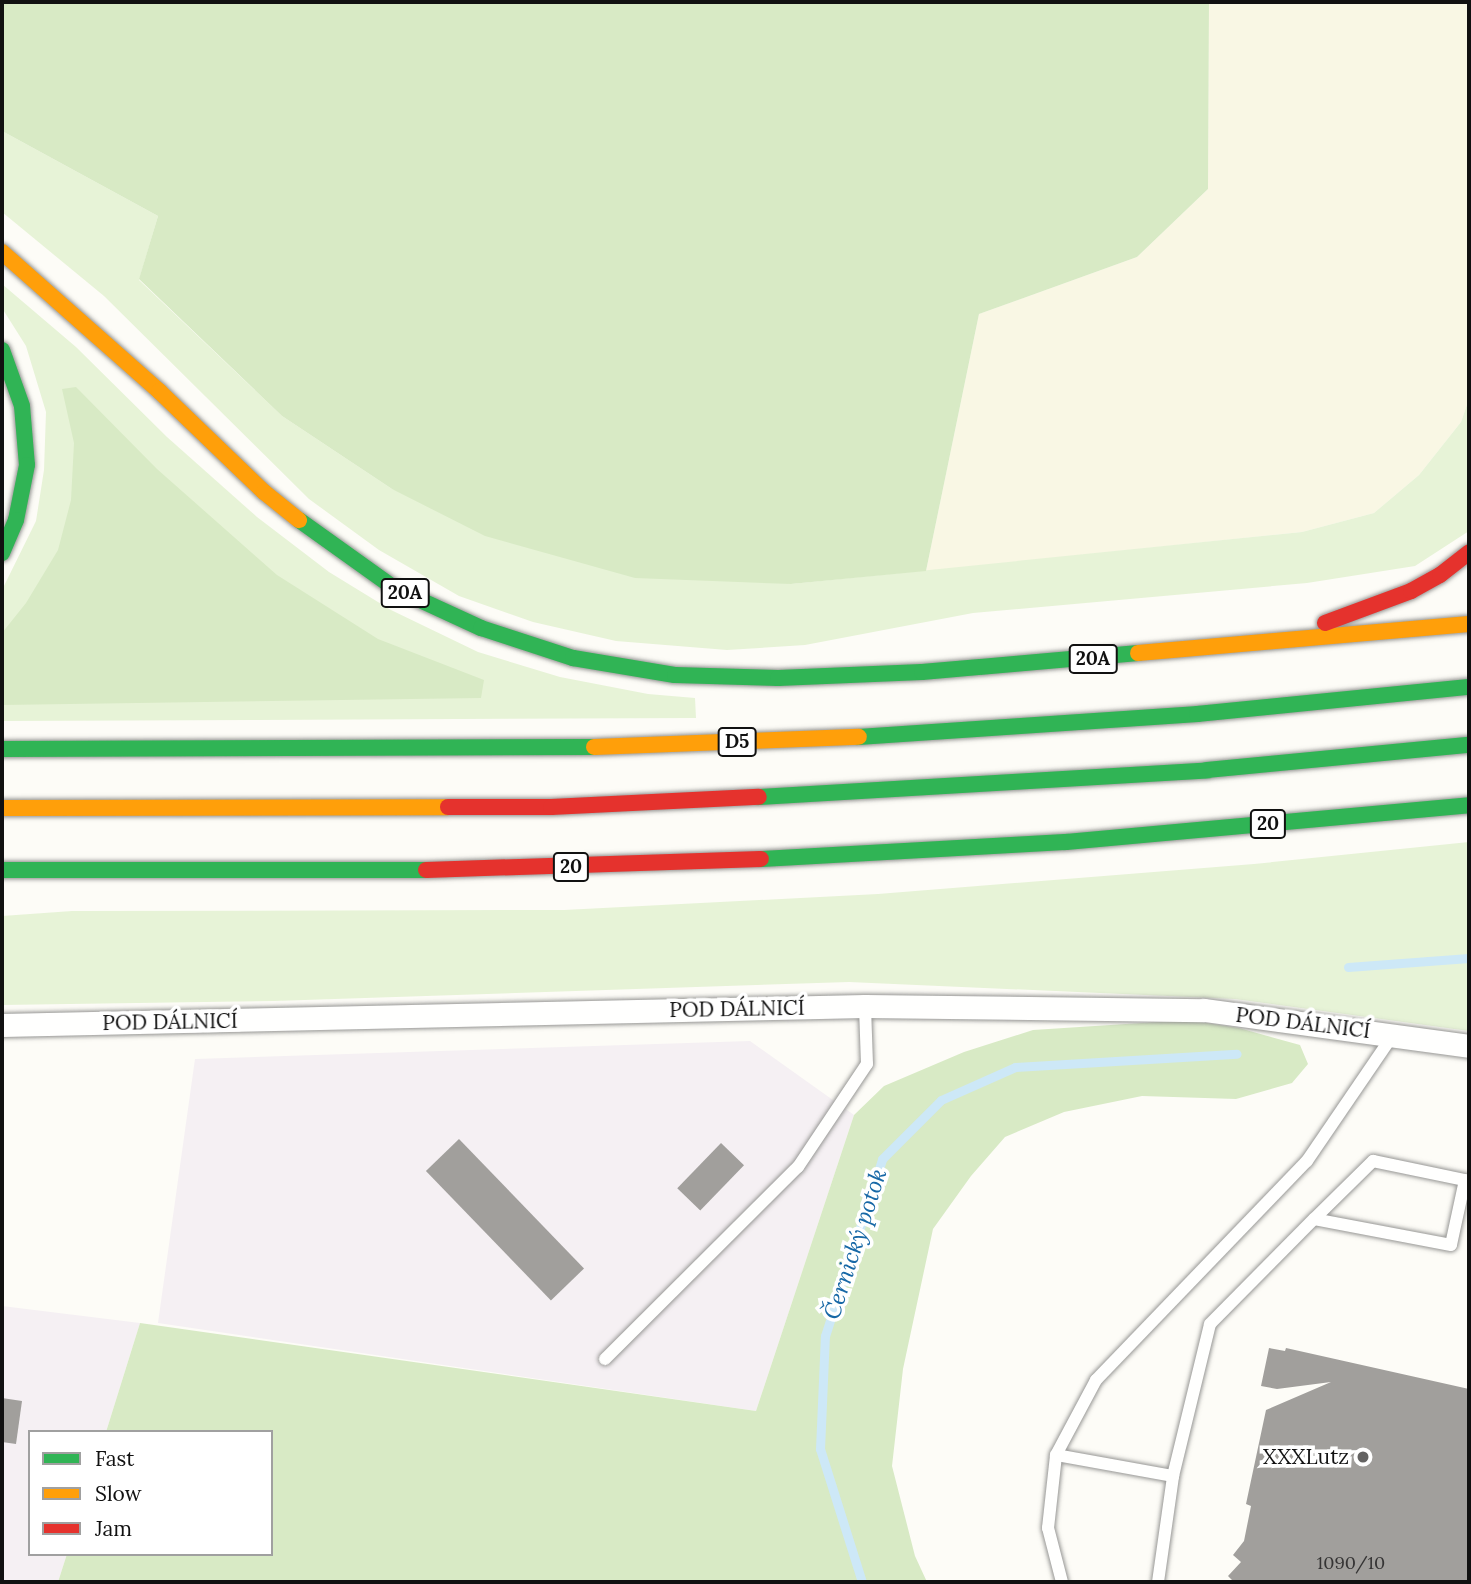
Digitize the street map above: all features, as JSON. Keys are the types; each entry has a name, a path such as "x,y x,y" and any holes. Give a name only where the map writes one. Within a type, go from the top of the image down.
{"highway":[{"name":"20A","path":"2,252 159,391 264,492 307,528 394,588 437,610 527,644 624,668 726,678 922,672 1469,624"},
{"path":"2,350 22,406 27,455 23,495 2,553"},
{"path":"1264,644 1400,596 1440,575 1469,552"},
{"name":"D5","path":"2,749 549,749 933,734 1198,714 1469,687"},
{"path":"2,808 551,807 957,787 1207,770 1469,745"},
{"name":"20","path":"2,870 497,870 824,857 1066,842 1469,805"},
{"path":"2,886 74,871"}],"street":[{"name":"POD DÁLNICÍ","path":"2,1025 866,1006 1204,1010 1469,1046"}],"lane":[{"path":"605,1359 798,1167 867,1064 866,1006"},
{"path":"1062,1582 1048,1528 1056,1455 1096,1380 1307,1161 1394,1035"},
{"path":"1158,1582 1172,1476 1210,1324 1314,1219 1373,1161 1465,1180 1451,1245 1314,1219"},
{"path":"1056,1455 1172,1476"}],"shaded area":[{"path":"1209,2 1469,2 1469,399 1461,422 1419,475 1374,513 1302,532 926,571 979,314 1137,257 1208,189"},
{"path":"750,1041 854,1115 756,1411 158,1323 195,1059"},
{"path":"2,1306 140,1323 107,1430 28,1430 28,1556 66,1556 58,1582 2,1582"}],"green space":[{"path":"2,2 1209,2 1208,189 1137,257 979,314 926,571 791,584 635,578 485,536 392,489 282,416 139,279 158,216 2,131"},
{"path":"2,131 158,216 139,280 282,416 392,489 791,584 1302,532 1374,513 1419,475 1461,422 1469,399 1469,531 1415,566 1307,583 973,613 805,645 727,650 616,641 533,622 459,596 379,550 309,499 104,296 2,212"},
{"path":"2,284 76,347 167,437 257,517 329,572 391,610 478,652 560,677 648,694 695,698 696,718 2,721 2,590 36,521 44,470 46,412 26,346 2,308"},
{"path":"76,387 157,469 277,575 378,639 484,680 481,698 2,705 2,633 26,603 58,550 71,500 74,443 62,389"},
{"path":"1469,842 1469,1031 1235,999 849,982 274,1001 2,1005 2,916 72,911 564,910 878,894 1254,864"},
{"path":"1188,1020 1239,1028 1300,1045 1308,1064 1292,1083 1236,1099 1142,1096 1064,1112 1005,1137 971,1176 933,1229 903,1369 892,1466 915,1556 927,1582 58,1582 66,1556 273,1556 273,1430 107,1430 140,1323 756,1411 854,1115 884,1086 964,1052 1033,1030"}],"building":[{"path":"459,1139 584,1268 551,1300 426,1171"},
{"path":"721,1143 744,1165 700,1211 677,1188"},
{"name":"XXXLutz","path":"1269,1348 1285,1351 1286,1348 1469,1389 1469,1582 1234,1582 1228,1576 1241,1562 1233,1555 1244,1541 1251,1506 1246,1504 1266,1410 1331,1382 1277,1389 1261,1386"},
{"path":"2,1398 22,1401 16,1444 2,1442"}],"waterway":[{"name":"Černický potok","path":"1348,967 1469,958"},
{"name":"Černický potok","path":"862,1582 820,1449 825,1336 882,1159 941,1100 1015,1067 1237,1054"}],"traffic: fast":[{"path":"2,350 22,406 27,465 16,520 2,553"},
{"path":"299,520 394,588 481,628 573,658 675,675 778,678 922,672 1138,653"},
{"path":"859,737 1197,714 1469,687"},
{"path":"759,797 1207,770 1469,745"},
{"path":"2,749 594,747"},
{"path":"761,859 1066,842 1469,805"},
{"path":"2,870 426,870"}],"traffic: slow":[{"path":"2,252 159,391 264,492 299,520"},
{"path":"1138,653 1469,624"},
{"path":"594,747 859,737"},
{"path":"2,808 448,807"}],"traffic: jam":[{"path":"1325,623 1411,591 1440,575 1469,552"},
{"path":"448,807 551,807 759,797"},
{"path":"426,870 761,859"}],"place":[{"name":"XXXLutz","path":"1363,1457"}]}
